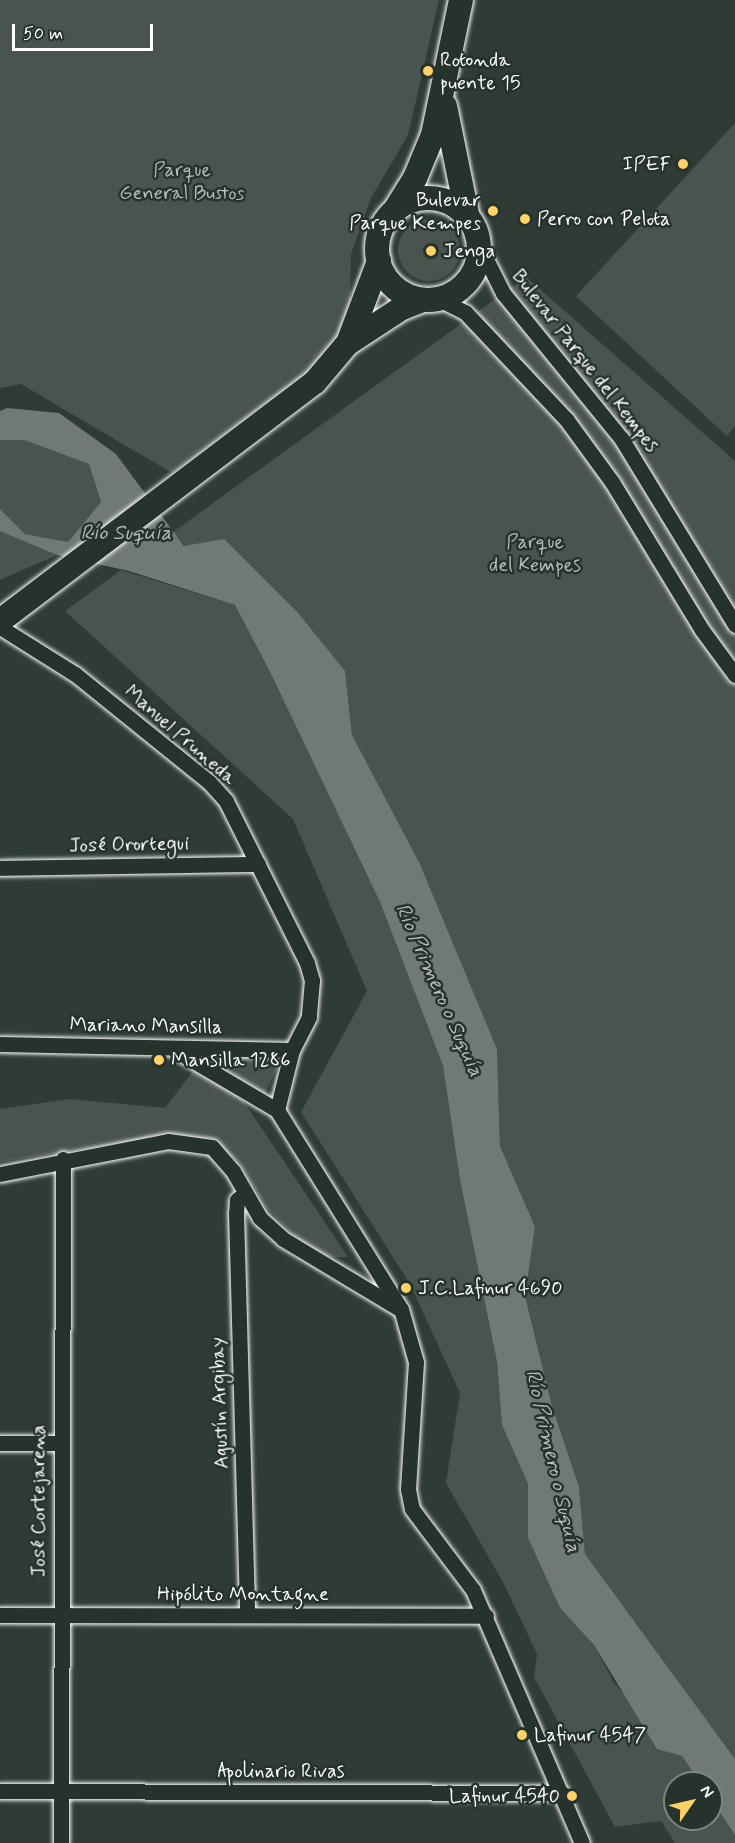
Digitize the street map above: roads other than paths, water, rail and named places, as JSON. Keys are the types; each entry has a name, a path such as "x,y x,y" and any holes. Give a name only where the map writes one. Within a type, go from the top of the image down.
{"main road":[{"path":"0,621 208,460 299,395 330,368 348,344 379,261 379,235 425,158 444,97 462,0"},
{"path":"348,344 402,308 456,292 469,280 477,261 478,245 468,219 444,97"},
{"path":"393,212 407,203 432,199 448,203 468,219"},
{"path":"379,261 395,288 431,299"}],"street":[{"name":"Bulevar Parque del Kempes","path":"478,245 504,293 621,438 735,625"},
{"path":"431,299 465,312 566,419 612,482 702,630 735,675"},
{"name":"Manuel Pruneda","path":"0,627 75,674 209,782 226,801 312,980 309,1017 292,1050 277,1110"},
{"name":"José Orortegui","path":"0,868 258,864"},
{"name":"Mariano Mansilla","path":"0,1044 292,1050"},
{"path":"173,1048 226,1076 277,1110 401,1309 416,1362 408,1490 412,1509 473,1590 582,1843"},
{"path":"0,1174 63,1159 168,1141 196,1142 212,1147 225,1158 260,1218 283,1239 401,1309"},
{"name":"José Cortejarena","path":"61,1843 59,1443 63,1159"},
{"name":"Agustín Argibay","path":"245,1193 237,1200 236,1213 246,1615"},
{"path":"0,1443 59,1443"},
{"name":"Hipólito Montagne","path":"0,1615 486,1616"},
{"name":"Apolinario Rivas","path":"0,1791 562,1793"}],"water":[{"name":"Río Suquía","path":"7,408 59,413 116,454 184,546 224,539 298,613 345,671 352,735 420,864 497,1049 500,1146 535,1227 525,1296 552,1406 579,1487 585,1554 735,1759 735,1835 723,1817 723,1771 692,1771 682,1756 657,1749 594,1645 560,1608 528,1538 528,1484 502,1425 497,1362 460,1180 443,1066 380,902 270,672 235,605 129,571 57,555 0,531 0,509 25,534 68,542 101,502 89,464 24,440 0,440 0,411"}],"place":[{"name":"Rotonda puente 15","path":"428,71"},
{"name":"IPEF","path":"683,164"},
{"name":"Bulevar Parque Kempes","path":"493,211"},
{"name":"Perro con Pelota","path":"525,219"},
{"name":"Jenga","path":"431,251"},
{"name":"Mansilla 1286","path":"159,1060"},
{"name":"J.C.Lafinur 4690","path":"406,1288"},
{"name":"Lafinur 4547","path":"522,1735"},
{"name":"Lafinur 4540","path":"572,1796"}],"park label":[{"name":"Parque General Bustos","path":"182,182"},
{"name":"Parque del Kempes","path":"535,554"}],"water label":[{"name":"Río Primero o Suquía","path":"439,990"},
{"name":"Río Primero o Suquía","path":"553,1461"}]}
